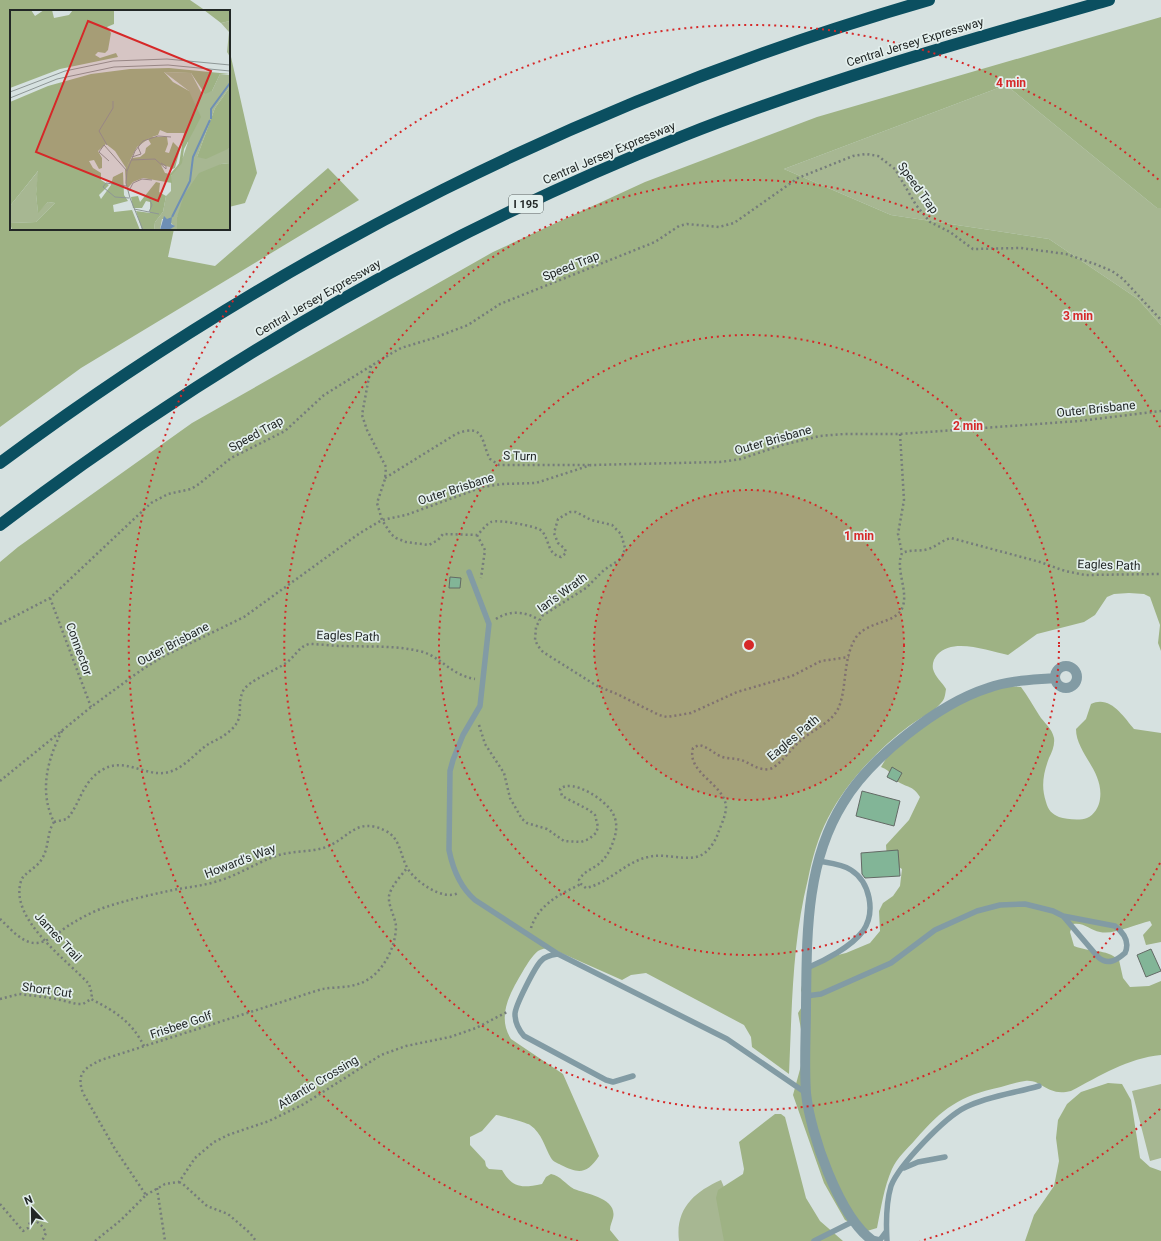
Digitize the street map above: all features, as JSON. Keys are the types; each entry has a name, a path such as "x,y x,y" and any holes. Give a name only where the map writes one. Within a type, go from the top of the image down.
{"highway":[{"path":"0,463 115,380 181,337 322,253 424,199 582,124 662,91 770,50 929,0"},
{"name":"Central Jersey Expressway","path":"0,525 58,481 153,415 291,328 389,273 536,199 684,136 796,94 898,61 1109,0"}],"street":[{"path":"871,1239 854,1221 839,1197 824,1159 813,1125 806,1093 806,968 810,905 818,861 830,826 852,789 875,764 930,717 960,699 989,687 1015,681 1055,678"}],"lane":[{"path":"469,572 489,624 483,681 478,710 462,735 456,749 452,760 450,780 449,850 455,873 464,889 475,900 558,954 727,1039 806,1093"},
{"path":"806,968 827,959 860,934 866,925 870,909 868,890 857,874 843,866 818,861"},
{"path":"806,996 822,994 891,962 935,930 988,907 1025,904 1053,911 1063,916 1115,926 1122,931 1127,940 1125,953 1113,961 1108,962 1100,960 1063,916"},
{"path":"558,954 553,954 540,961 515,1007 517,1026 524,1036 606,1080 612,1082 633,1076"},
{"path":"887,1241 889,1194 893,1181 900,1170 944,1121 958,1111 974,1103 1039,1086"},
{"path":"900,1170 914,1163 945,1157"},
{"path":"814,1241 854,1221"},
{"path":"871,1239 880,1240 887,1232"}],"path":[{"name":"Speed Trap","path":"0,624 50,598 151,503 168,494 190,489 199,484 231,458 285,430 324,395 401,348 434,338 468,325 500,304 655,242 679,226 687,224 719,227 734,223 798,178 854,156 866,154 878,156 895,169 916,205 930,222 950,232 973,249 1021,248 1066,254 1095,264 1112,271 1123,279 1161,320"},
{"path":"371,366 362,415 367,430 385,462 387,471 377,503 382,520 391,534 406,542 429,545 438,540 444,534 477,535 485,550 479,588 480,600"},
{"name":"Outer Brisbane","path":"0,781 90,707 162,657 244,617 337,548 382,520 406,515 483,487 502,484 536,483 591,464 720,462 741,459 782,445 820,436 844,434 900,434 1079,420 1161,411"},
{"name":"S Turn","path":"385,479 396,470 456,434 469,430 479,434 483,439 490,459 499,465 591,464"},
{"path":"900,434 904,500 898,534 902,553"},
{"name":"Ian's Wrath","path":"477,535 487,524 496,521 536,528 542,531 552,552 556,556 562,557 566,553 556,539 554,527 558,520 570,512 576,512 598,522 612,525 621,534 625,548 623,555 619,560 604,570 575,596 548,612 539,620 535,640 543,652 597,686 617,694 647,711 667,717 691,713 737,692 792,676 821,661 850,657"},
{"name":"Eagles Path","path":"581,884 586,888 593,887 627,865 649,856 662,855 697,857 709,849 715,840 726,807 722,795 698,768 694,760 693,748 699,744 710,748 721,757 740,759 763,769 773,768 800,741 823,724 838,709 855,639 869,626 898,616 902,608 905,598 900,564 902,553 915,549 928,549 946,539 951,538 1040,562 1065,571 1085,575 1161,574"},
{"name":"Connector","path":"50,598 90,707"},
{"path":"489,624 510,613 520,612 531,615 539,620"},
{"name":"Eagles Path","path":"54,822 67,819 86,785 102,770 119,765 130,766 152,772 165,773 182,766 206,745 228,733 233,727 241,714 241,698 245,688 287,663 304,645 383,646 403,648 424,653 457,674 483,681"},
{"path":"478,710 478,723 485,744 504,774 507,791 515,809 527,824 547,828 558,838 574,843 585,841 596,833 598,827 595,815 589,810 562,796 560,789 566,786 583,790 597,796 612,812 616,820 616,829 612,846 606,856 600,863 582,876 579,880 581,884 561,894 542,909 533,923 531,937"},
{"path":"54,822 46,802 47,775 55,744 62,730"},
{"name":"James Trail","path":"54,822 51,826 47,849 43,858 35,868 22,877 19,892 21,904 29,922 89,984 92,994 91,999"},
{"name":"Howard's Way","path":"46,940 81,918 102,908 135,898 216,882 245,871 278,855 330,846 352,829 360,826 372,826 393,836 407,868 412,875 438,894 447,896 456,894 464,889"},
{"name":"Frisbee Golf","path":"146,1195 115,1149 83,1093 79,1083 80,1076 92,1064 144,1046 322,989 350,986 361,983 373,977 382,967 395,937 396,925 389,897 392,888 407,868"},
{"path":"0,919 22,939 36,943 46,940"},
{"name":"Short Cut","path":"0,1000 19,994 52,998 77,1004 83,1004 91,999"},
{"path":"91,999 113,1010 126,1020 137,1033 144,1046"},
{"name":"Atlantic Crossing","path":"179,1182 195,1158 214,1142 228,1135 269,1121 304,1104 381,1055 406,1046 450,1037 476,1028 515,1007"},
{"path":"95,1241 121,1220 146,1195 165,1184 179,1182 207,1206 228,1214 250,1233 256,1241"},
{"path":"157,1188 165,1241"},
{"path":"0,1204 23,1231 28,1228 30,1222 36,1221 40,1223 46,1233 42,1241"}],"green space":[{"path":"0,0 190,0 205,10 10,10 10,230 174,230 168,257 215,266 328,168 359,200 81,368 0,427"},
{"path":"1161,17 1161,208 1157,208 1006,85 784,169 891,215 1049,239 1138,299 1161,325 1161,651 1158,643 1160,625 1150,597 1144,594 1129,593 1114,594 1107,597 1095,615 1084,622 1037,634 1008,655 981,648 961,646 944,650 937,655 934,661 933,669 935,675 946,689 945,697 938,707 897,735 863,768 835,805 818,840 803,903 796,951 792,1000 789,1074 752,1047 751,1037 744,1025 646,973 631,975 622,980 550,948 544,949 538,951 530,960 510,995 505,1013 507,1030 511,1039 563,1074 599,1156 591,1166 582,1171 567,1168 552,1159 538,1132 530,1125 496,1115 482,1131 470,1137 470,1145 485,1161 486,1166 489,1169 502,1170 514,1184 519,1186 529,1186 542,1184 546,1177 551,1174 558,1176 574,1189 606,1201 611,1206 613,1211 610,1230 619,1241 0,1241 0,562 18,547 192,423 493,252 645,182 817,117"},
{"path":"230,52 257,173 245,203 230,207"},
{"path":"1006,85 1157,208 1161,208 1161,325 1138,299 1049,239 891,215 784,169"},
{"path":"1007,686 1021,687 1053,734 1054,746 1043,780 1044,796 1049,809 1052,813 1059,817 1076,820 1090,817 1097,808 1100,799 1098,780 1080,746 1076,729 1086,719 1091,704 1104,702 1116,708 1134,729 1161,733 1161,942 1146,945 1143,935 1152,925 1150,921 1118,931 1106,933 1096,931 1084,925 1073,924 1070,932 1074,946 1103,952 1114,956 1119,960 1123,978 1130,987 1149,986 1161,981 1161,1055 1126,1064 1071,1091 1056,1092 1031,1081 1025,1081 986,1091 963,1099 934,1119 897,1161 892,1169 887,1183 877,1228 867,1231 845,1220 824,1183 793,1095 805,1051 798,1013 805,1002 801,990 805,972 826,958 846,953 870,943 880,931 879,911 883,903 893,896 900,886 902,869 895,865 888,857 886,845 909,820 920,797 915,790 897,781 888,771 881,767 896,742 954,703"},
{"path":"1108,1083 1122,1084 1131,1100 1140,1158 1150,1167 1161,1171 1161,1241 1025,1241 1034,1215 1054,1186 1059,1161 1056,1138 1058,1120 1067,1104 1081,1092"},
{"path":"1161,1084 1161,1158 1150,1161 1132,1091"},
{"path":"775,1114 781,1114 785,1117 806,1198 820,1221 843,1241 724,1241 716,1198 718,1190 743,1174 744,1169 739,1142"},
{"path":"721,1180 743,1233 738,1241 679,1241 680,1220 688,1203 702,1190"}],"building":[{"path":"450,577 461,578 460,588 449,588"},
{"path":"892,767 902,773 897,782 887,777"},
{"path":"862,791 900,801 894,826 856,816"},
{"path":"898,850 900,876 865,878 862,874 861,853"},
{"path":"1151,949 1161,971 1146,977 1137,955"}]}
